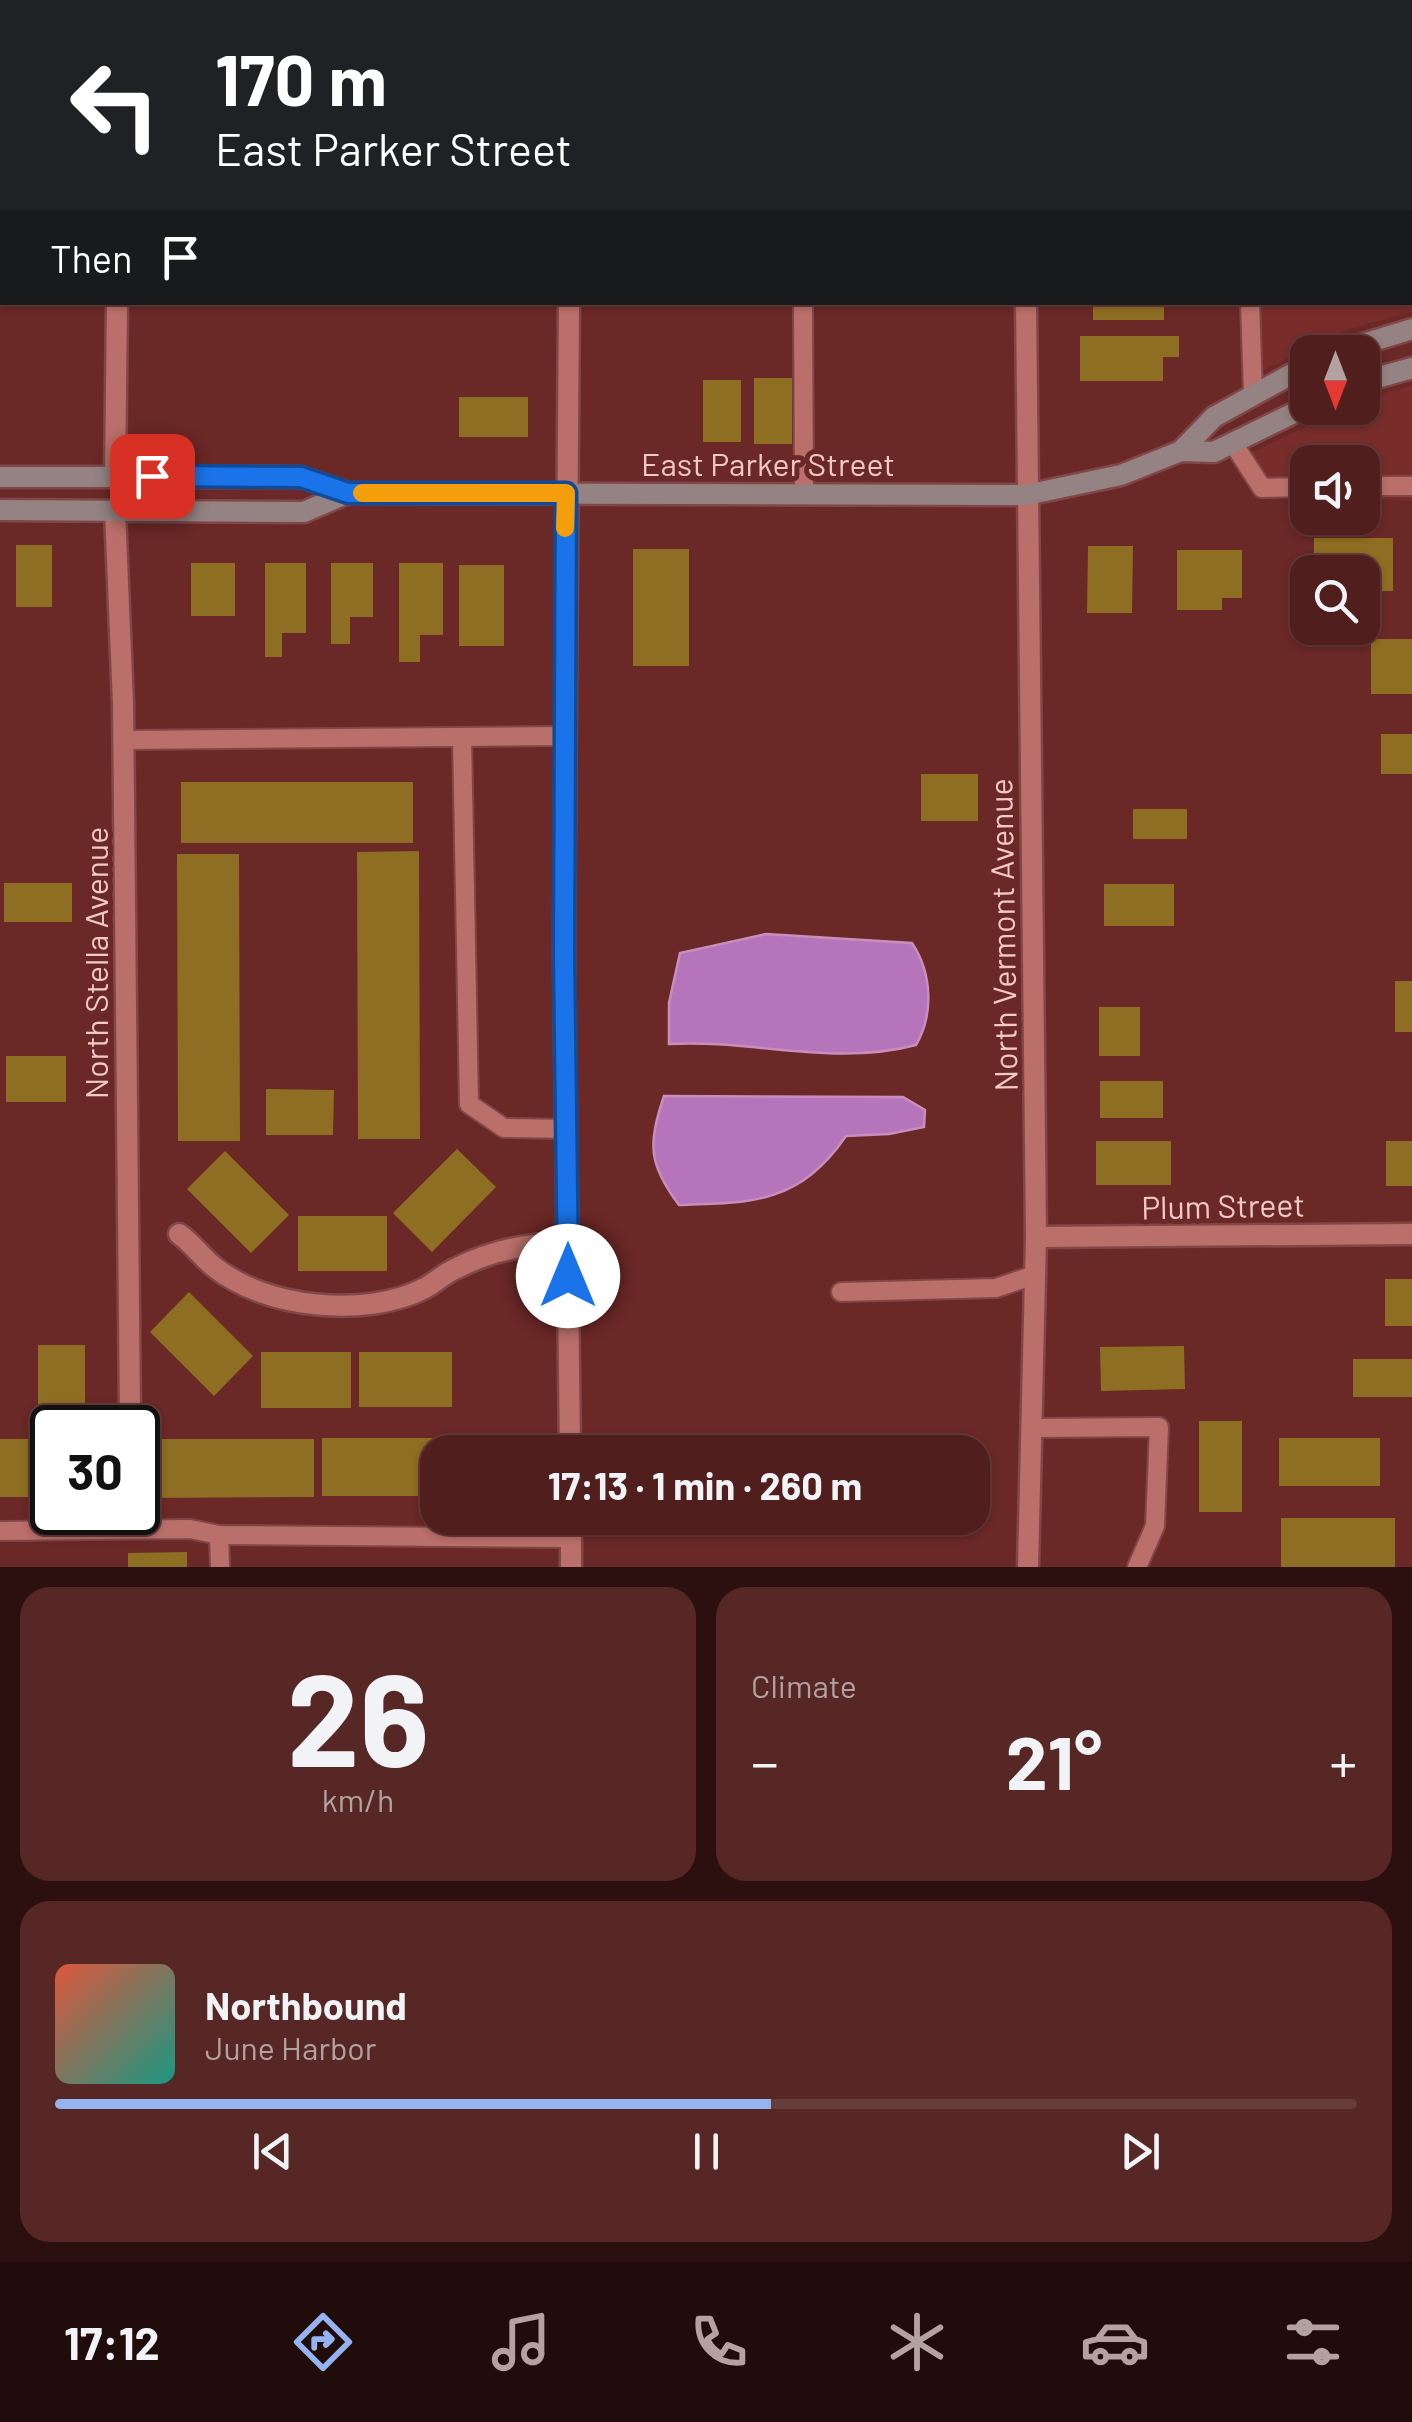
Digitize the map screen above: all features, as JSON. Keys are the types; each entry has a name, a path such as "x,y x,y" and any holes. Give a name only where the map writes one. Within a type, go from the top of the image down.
{"street":[{"path":"115,476 117,305"},
{"path":"568,305 564,736 570,1435"},
{"name":"North Vermont Avenue","path":"1026,305 1036,1237 1028,1567"},
{"path":"1380,339 1412,329"},
{"path":"1380,377 1412,368"},
{"name":"East Parker Street","path":"1181,451 1214,417 1290,375"},
{"name":"East Parker Street","path":"0,477 301,477 348,493 1026,495 1121,474 1181,451 1214,452 1290,415"},
{"name":"East Parker Street","path":"0,510 304,512 348,493"},
{"name":"North Stella Avenue","path":"115,511 124,740 130,1405"},
{"path":"179,1234 213,1266 260,1292 296,1302 339,1306 386,1301 423,1290 456,1268 500,1251 536,1243 568,1243"},
{"name":"Plum Street","path":"1036,1237 1412,1234"},
{"path":"571,1535 571,1567"}],"lane":[{"path":"804,305 804,492"},
{"path":"1250,305 1254,394"},
{"path":"1233,443 1262,488 1290,487"},
{"path":"1380,486 1412,486"},
{"path":"124,740 564,736"},
{"path":"462,737 469,1104 504,1128 566,1129"},
{"path":"841,1292 996,1288 1034,1274"},
{"path":"1031,1428 1159,1428 1155,1526 1138,1567"},
{"path":"0,1530 190,1529 219,1535 324,1536 420,1533"},
{"path":"219,1535 220,1567"}],"shaded area":[{"path":"1240,305 1412,305 1412,312 1336,335 1290,335 1290,357 1246,379"},
{"path":"1412,385 1412,501 1380,499 1380,445 1290,445 1290,494 1255,492 1252,452 1310,425 1380,425 1380,394"},
{"path":"766,934 912,943 924,967 928,994 926,1020 916,1045 885,1051 823,1053 669,1044 669,1003 680,953"},
{"path":"664,1096 903,1097 925,1110 924,1127 846,1136 811,1175 773,1195 730,1203 679,1205 661,1177 654,1153 655,1128"}],"building":[{"path":"1093,305 1164,305 1164,320 1093,320"},
{"path":"1080,336 1179,336 1179,357 1163,357 1163,381 1080,381"},
{"path":"754,378 792,378 792,444 754,444"},
{"path":"703,380 741,380 741,442 703,442"},
{"path":"459,397 528,397 528,437 459,437"},
{"path":"1314,538 1393,538 1393,591 1380,591 1380,555 1314,555"},
{"path":"16,545 52,545 52,607 16,607"},
{"path":"1088,546 1133,546 1132,613 1087,613"},
{"path":"633,549 689,549 689,666 633,666"},
{"path":"1177,550 1242,550 1242,598 1222,598 1222,610 1177,610"},
{"path":"191,563 235,563 235,616 191,616"},
{"path":"265,563 306,563 306,633 282,633 282,657 265,657"},
{"path":"331,563 373,563 373,617 350,617 350,644 331,644"},
{"path":"399,563 443,563 443,635 420,635 420,662 399,662"},
{"path":"459,565 504,565 504,646 459,646"},
{"path":"1380,639 1412,639 1412,694 1371,694 1371,645 1380,645"},
{"path":"1381,734 1412,734 1412,774 1381,774"},
{"path":"921,774 978,774 978,821 921,821"},
{"path":"181,782 413,782 413,843 181,843"},
{"path":"1133,809 1187,809 1187,839 1133,839"},
{"path":"419,851 420,1139 358,1139 357,852"},
{"path":"177,854 239,854 240,1141 178,1141"},
{"path":"4,883 72,883 72,922 4,922"},
{"path":"1104,884 1174,884 1174,926 1104,926"},
{"path":"1395,981 1412,981 1412,1032 1395,1032"},
{"path":"1099,1007 1140,1007 1140,1056 1099,1056"},
{"path":"6,1056 66,1056 66,1102 6,1102"},
{"path":"1100,1081 1163,1081 1163,1118 1100,1118"},
{"path":"266,1089 334,1090 333,1135 266,1135"},
{"path":"1096,1141 1171,1141 1171,1185 1096,1185"},
{"path":"1386,1141 1412,1141 1412,1186 1386,1186"},
{"path":"457,1149 496,1187 432,1252 393,1213"},
{"path":"225,1151 289,1215 251,1253 187,1189"},
{"path":"298,1216 387,1216 387,1271 298,1271"},
{"path":"1385,1279 1412,1279 1412,1326 1385,1326"},
{"path":"189,1292 253,1356 214,1396 150,1332"},
{"path":"38,1345 85,1345 85,1405 38,1405"},
{"path":"1184,1346 1185,1389 1101,1391 1100,1347"},
{"path":"261,1352 351,1352 351,1408 261,1408"},
{"path":"359,1352 452,1352 452,1407 359,1407"},
{"path":"1353,1359 1412,1359 1412,1397 1353,1397"},
{"path":"1199,1421 1242,1421 1242,1512 1199,1512"},
{"path":"322,1438 420,1438 420,1496 322,1496"},
{"path":"1279,1438 1380,1438 1380,1486 1279,1486"},
{"path":"0,1439 30,1439 30,1497 0,1497"},
{"path":"160,1439 314,1439 314,1497 160,1498"},
{"path":"1281,1518 1395,1518 1395,1567 1281,1567"},
{"path":"187,1552 187,1567 128,1567 128,1553"}],"slow traffic":[{"path":"362,493 566,493 565,528"}],"route":[{"path":"152,476 301,477 348,493 566,493 564,953 568,1276"}]}
